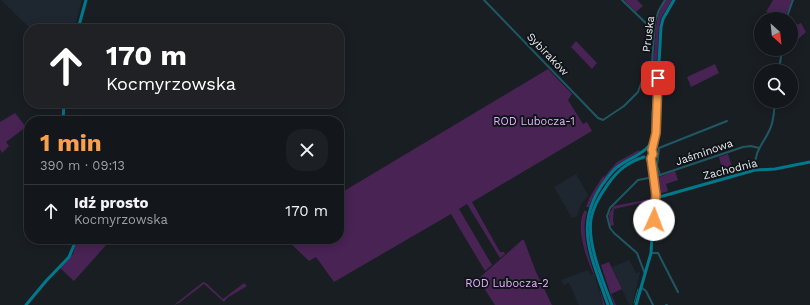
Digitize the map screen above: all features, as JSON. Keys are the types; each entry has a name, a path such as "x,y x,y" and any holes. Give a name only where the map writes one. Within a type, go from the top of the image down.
{"main road":[{"path":"79,24 86,0"},
{"path":"612,305 593,248 590,234 591,219 598,198 615,174 629,163 647,158 653,154 652,150 656,133 661,27 663,19 674,0"},
{"path":"608,305 588,242 587,224 589,212 595,198 613,172 625,162 643,153 647,148 651,140 653,130 654,104 658,78"},
{"path":"647,148 652,150"},
{"path":"636,305 651,253 656,195 654,193 653,170 643,153"},
{"name":"Zachodnia","path":"656,195 658,197 663,196 755,170 775,170 810,162"},
{"path":"26,305 69,257 74,246 73,244"}],"street":[{"name":"Sybiraków","path":"484,0 600,119"},
{"path":"622,0 654,31"},
{"name":"Pruska","path":"600,119 605,120 624,106 638,92 643,78 652,63 654,31 657,16 665,0"},
{"path":"789,12 793,0"},
{"path":"755,170 759,148 764,142 771,127 774,108"},
{"path":"660,175 657,166 659,148 727,121"},
{"name":"Jaśminowa","path":"646,274 644,274 637,253 614,234 609,226 607,216 610,208 638,180 654,177 743,147 751,146 759,148"},
{"path":"651,253 658,252 678,292"},
{"path":"642,288 646,291 653,305"}],"shaded area":[{"path":"1,0 82,0 75,24 26,24"},
{"path":"576,174 588,195 581,204 577,216 572,218 554,187"},
{"path":"629,260 636,273 640,272 632,305 628,302 612,267"},
{"path":"588,270 591,275 594,274 603,305 579,305 569,283 564,285 561,280"}],"green space":[{"path":"624,0 637,0 643,6 636,12"},
{"path":"666,0 672,0 661,18 657,63 655,64 653,63 653,60 658,15"},
{"path":"773,0 793,0 787,12 766,12"},
{"path":"801,23 806,32 798,39 798,24"},
{"path":"576,41 597,63 592,69 571,47"},
{"path":"715,64 719,73 691,87 687,77"},
{"name":"ROD Lubocza-1","path":"548,69 572,94 568,100 583,124 587,122 592,131 472,202 500,252 504,252 505,254 500,258 467,204 459,209 492,265 485,271 451,214 334,282 316,257 309,261 291,244 344,244 344,191"},
{"path":"15,113 24,124 24,128 6,142 9,146 2,153 0,149 0,122"},
{"path":"639,150 640,152 623,162 609,174 593,197 589,207 586,207 590,197 603,176 604,177 617,162"},
{"path":"728,154 734,173 724,176 719,157"},
{"path":"675,171 678,180 666,184 668,191 659,194 659,177"},
{"path":"651,189 653,189 652,214 643,217 641,203 614,209 614,225 610,226 609,214 614,206 650,199"},
{"path":"663,199 661,203 668,227 656,230 657,201"},
{"path":"585,210 587,212 585,234 587,246 597,281 585,252 581,234 582,217"},
{"name":"ROD Lubocza-2","path":"522,240 524,240 536,272 552,305 495,305 478,279"},
{"path":"78,244 107,244 74,281 60,268 73,254 75,246"},
{"path":"609,262 622,289 611,294 616,305 614,305 601,265"},
{"path":"203,282 223,299 244,283 247,286 227,298 224,302 204,284 179,303 174,305"},
{"path":"599,287 602,295 605,305 603,305"}],"waterway":[{"path":"634,303 638,289"}],"route":[{"path":"654,220 654,199 656,195 654,193 655,184 651,158 653,156 652,150 656,137 658,78"}]}
